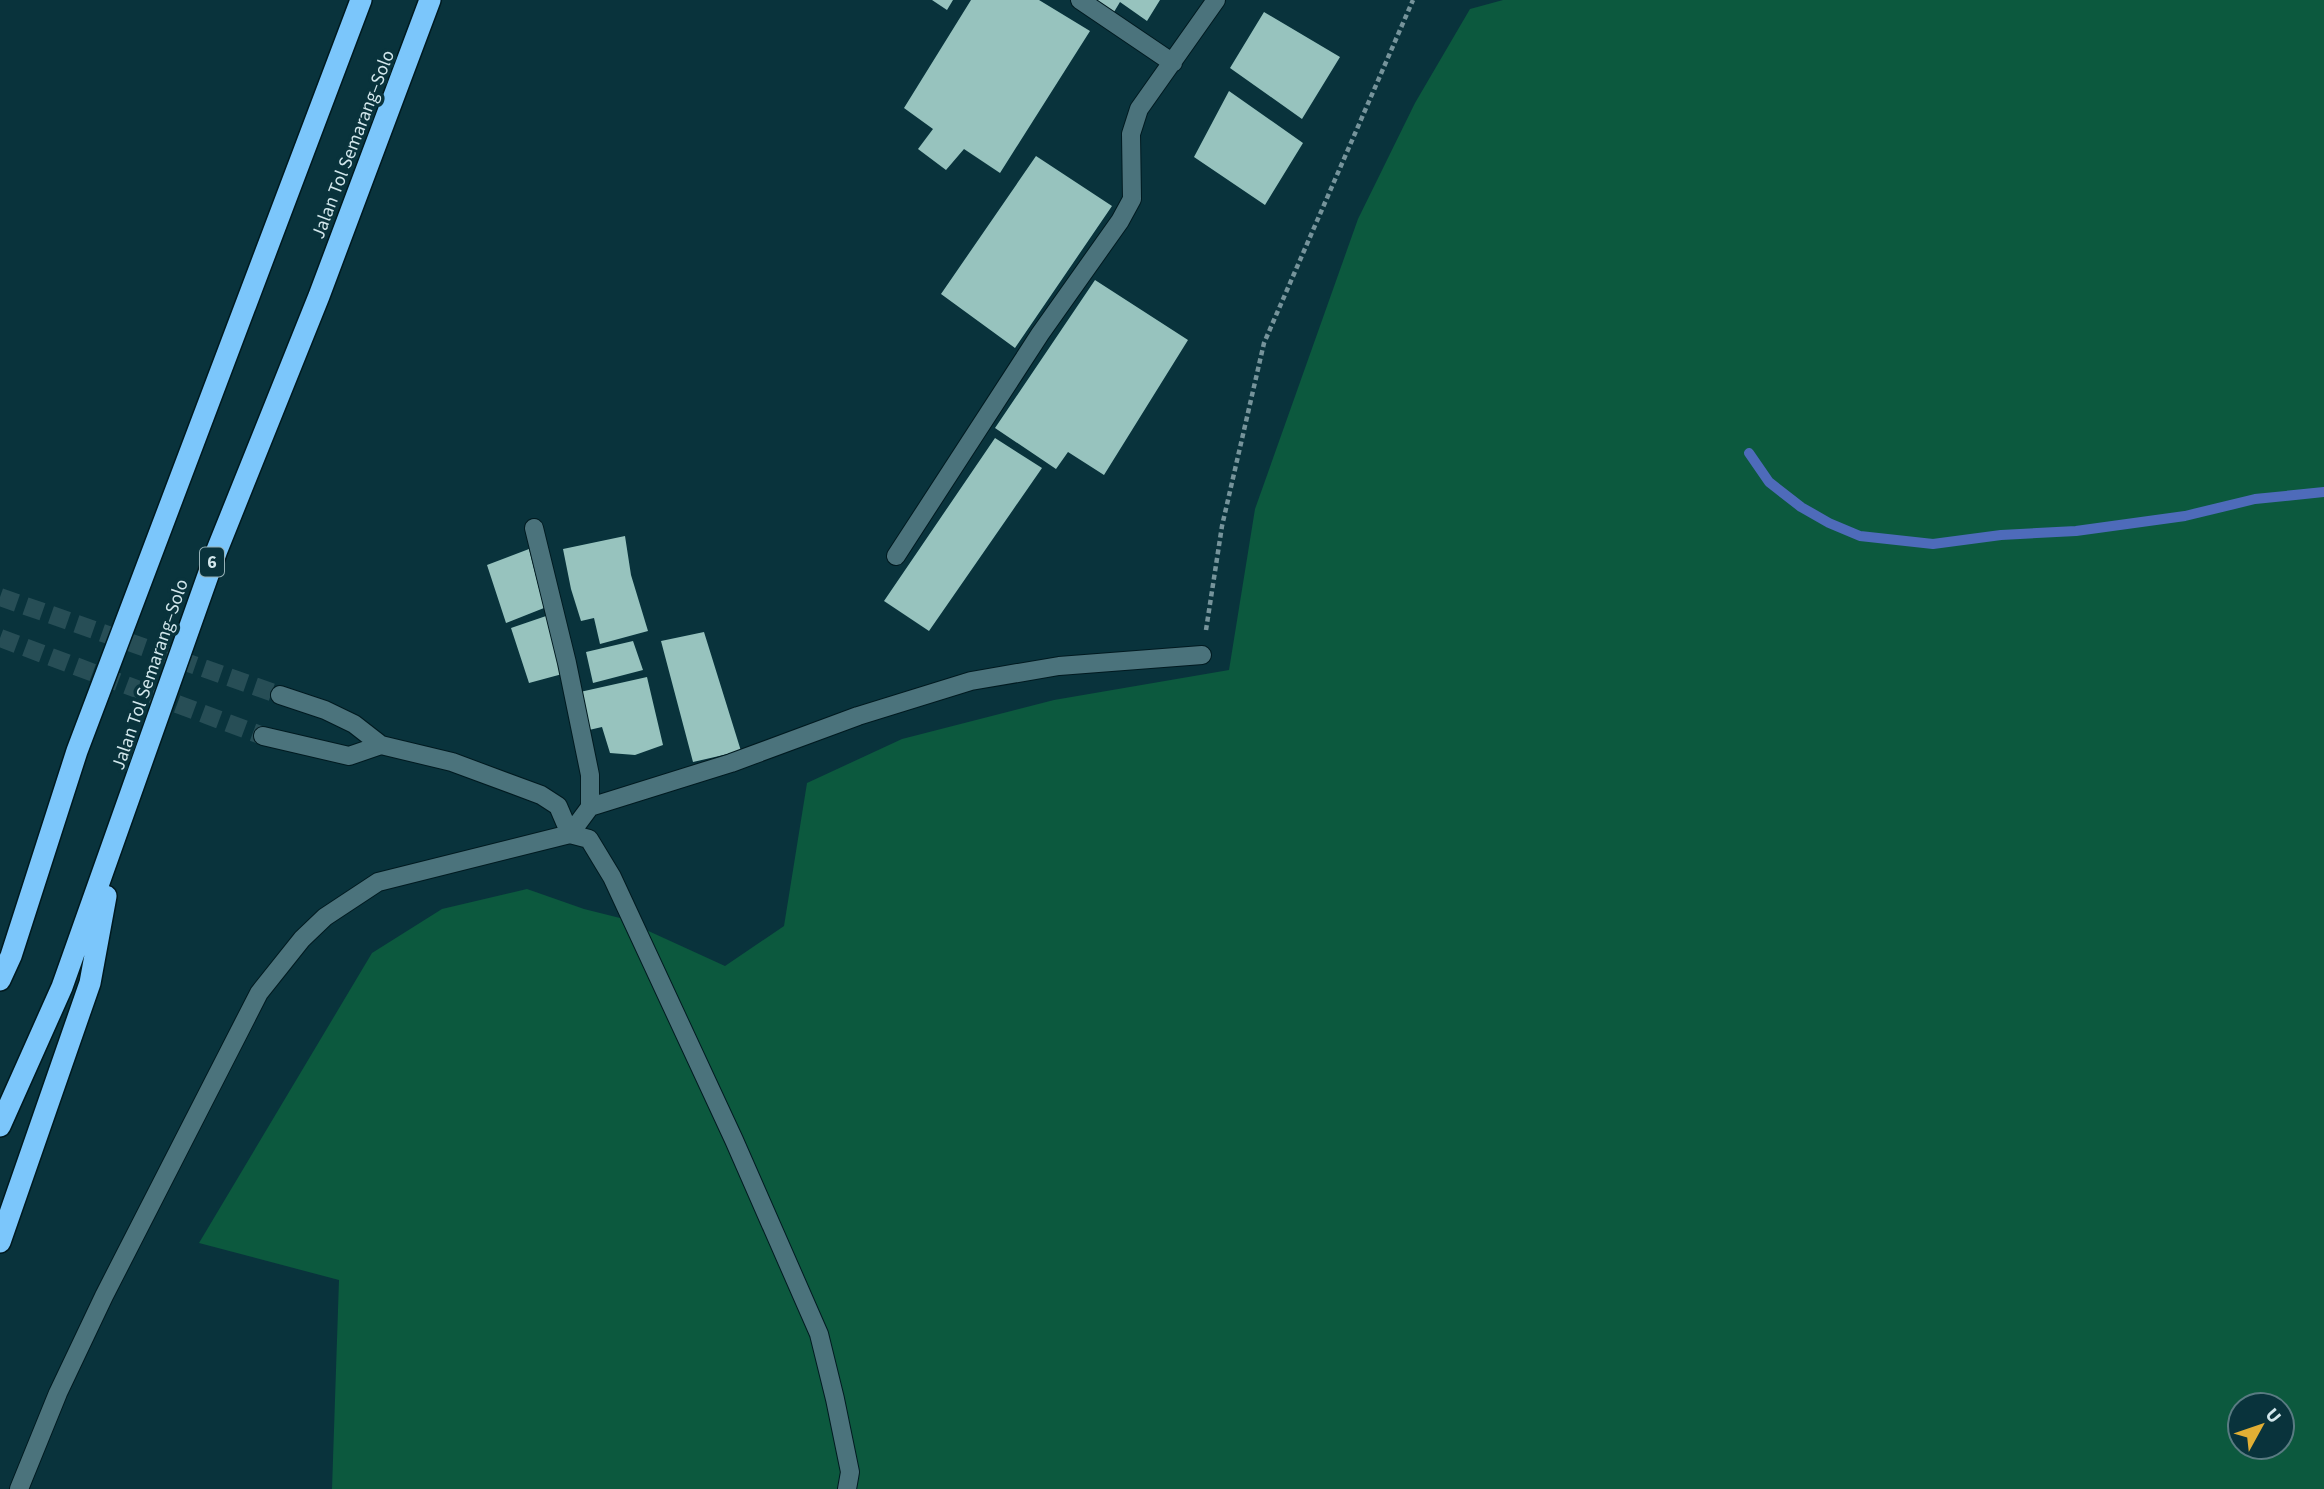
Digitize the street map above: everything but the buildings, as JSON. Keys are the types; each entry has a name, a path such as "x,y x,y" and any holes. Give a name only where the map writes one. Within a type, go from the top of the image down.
{"highway":[{"name":"Jalan Tol Semarang–Solo","path":"0,980 11,956 77,751 361,0"},
{"name":"Jalan Tol Semarang–Solo","path":"0,1126 62,987 217,550 319,296 430,0"},
{"path":"0,1242 90,983 117,835"}],"street":[{"path":"1080,0 1173,63"},
{"path":"896,556 1040,334 1120,220 1132,199 1131,134 1139,109 1216,0"},
{"path":"534,528 567,663 590,775 590,807"},
{"path":"570,834 590,807 731,762 858,716 971,681 1059,666 1202,655"},
{"path":"280,695 326,710 354,724 381,745 452,762 541,795 558,806 570,834"},
{"path":"263,736 349,756 381,745"},
{"path":"19,1489 58,1393 104,1296 259,993 302,939 324,917 378,882 570,834 589,839 612,877 734,1140 818,1334 850,1472 847,1489"}],"path":[{"path":"1202,655 1222,526 1264,343 1413,0"}],"green space":[{"path":"1503,0 2324,0 2324,1489 332,1489 339,1280 199,1243 372,953 442,909 527,889 584,909 620,918 725,966 784,926 807,783 902,739 1054,700 1229,670 1255,509 1358,219 1415,103 1470,9"}],"waterway":[{"path":"1749,453 1769,482 1801,507 1829,523 1860,536 1933,544 2001,535 2076,531 2185,516 2255,499 2324,492"}],"tunnel":[{"path":"0,597 280,695"},
{"path":"0,638 263,736"}]}
